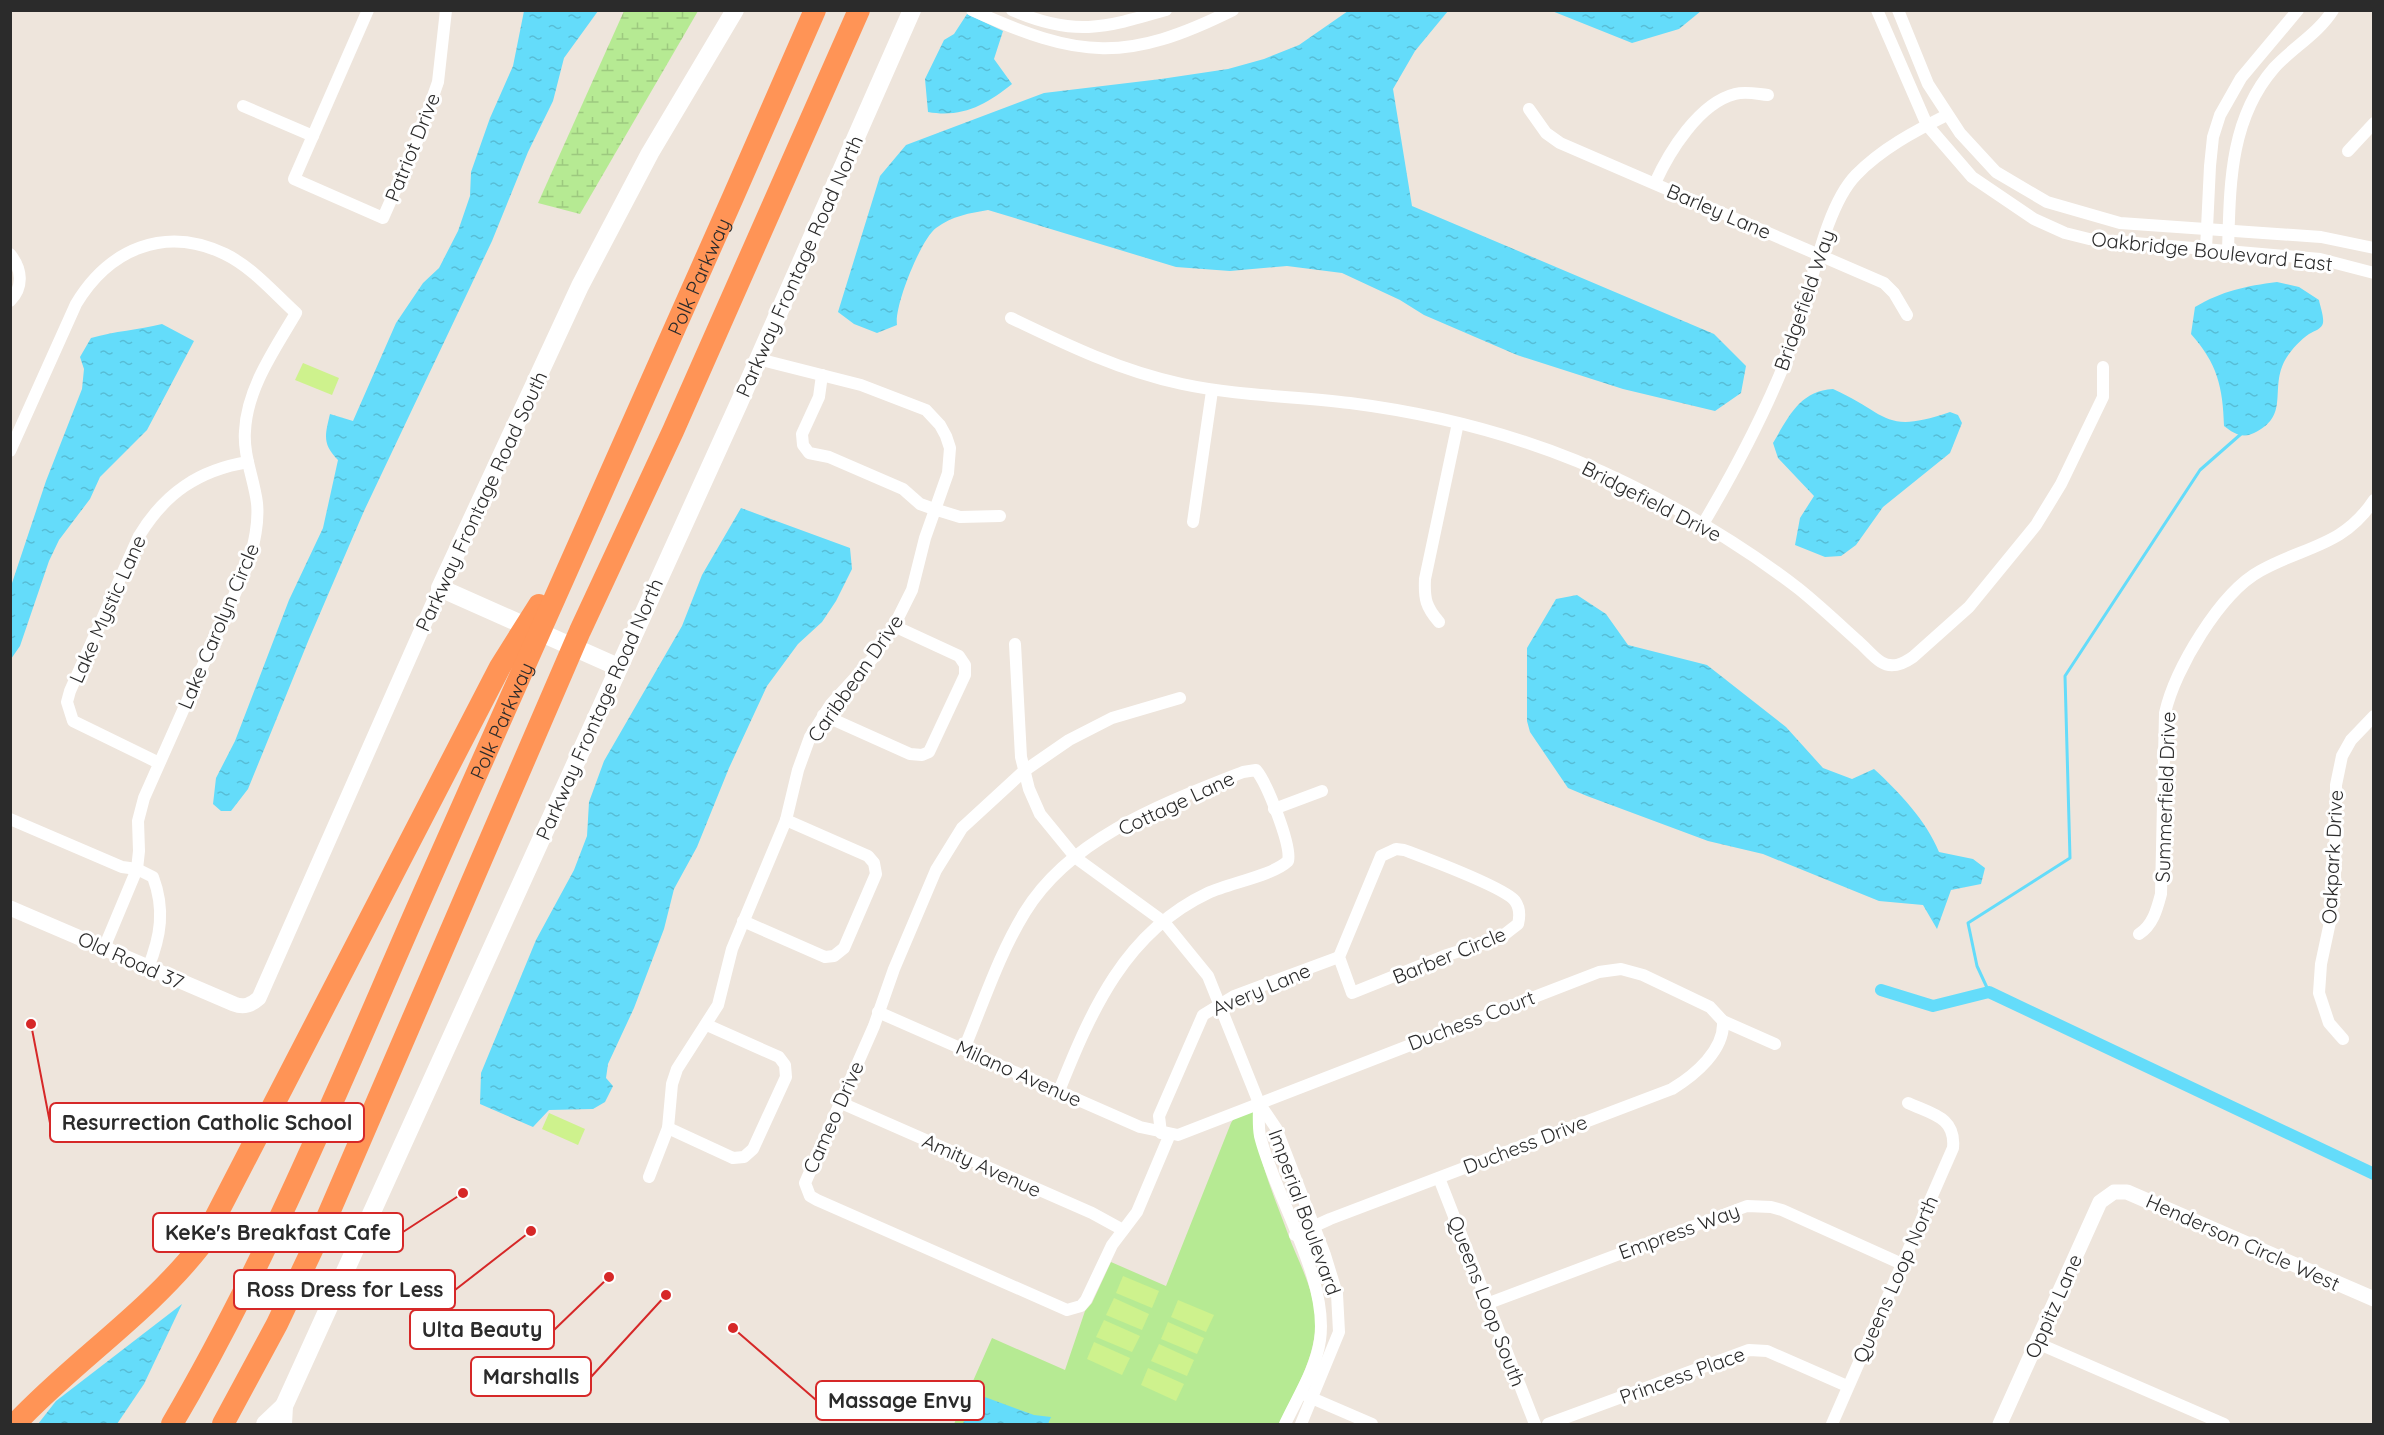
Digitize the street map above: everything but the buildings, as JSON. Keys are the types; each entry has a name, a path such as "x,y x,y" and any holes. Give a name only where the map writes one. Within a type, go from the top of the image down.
{"highway":[{"name":"Polk Parkway","path":"172,1425 235,1310 273,1231 510,672 544,609 562,563 587,531 815,10"},
{"name":"Polk Parkway","path":"223,1425 278,1324 322,1229 580,631 678,420 859,10"},
{"path":"798,147 875,10"},
{"path":"15,1425 48,1389 150,1304 201,1245 510,672"}],"main road":[{"name":"Parkway Frontage Road South","path":"440,588 580,286 650,153 735,10"},
{"name":"Parkway Frontage Road North","path":"265,1425 284,1406 758,359 912,10"},
{"path":"440,588 618,667"},
{"name":"Parkway Frontage Road North","path":"283,1425 284,1406"}],"street":[{"name":"Patriot Drive","path":"368,10 294,179 382,218 418,139 438,82 446,10"},
{"path":"972,10 1006,26 1060,45 1087,48 1127,47 1167,39 1233,10"},
{"path":"1012,11 1055,27 1086,29 1166,10"},
{"name":"Oakbridge Boulevard East","path":"1877,10 1927,125 1972,177 2011,206 2054,228 2089,239 2320,259 2373,273"},
{"name":"Oakbridge Boulevard East","path":"1898,10 1928,84 1947,115 1996,172 2047,202 2120,223 2321,237 2373,249"},
{"path":"2206,249 2213,137 2220,115 2241,78 2298,10"},
{"path":"2228,251 2233,159 2239,134 2251,103 2259,87 2276,66 2333,10"},
{"path":"1654,183 1676,145 1709,109 1735,94 1768,95"},
{"path":"243,106 313,136"},
{"name":"Barley Lane","path":"1528,109 1546,133 1560,142 1884,283 1894,293 1907,315"},
{"name":"Bridgefield Way","path":"1703,524 1746,444 1776,380 1797,329 1835,210 1854,176 1885,150 1947,115"},
{"path":"2348,151 2373,123"},
{"name":"Lake Carolyn Circle","path":"10,451 76,304 87,285 110,262 133,250 156,243 183,242 202,245 242,265 296,313 256,384 248,406 244,432 257,506 255,537 249,562 144,798 138,821 140,851 137,869 104,948"},
{"path":"10,254 19,271 19,288 10,301"},
{"name":"Bridgefield Drive","path":"1011,318 1076,351 1150,377 1212,391 1347,402 1458,423 1574,461 1623,482 1703,524 1798,588 1879,661 1892,665 1904,663 1969,607 2036,525 2061,484 2103,397 2103,367"},
{"name":"Caribbean Drive","path":"649,1177 668,1128 672,1084 677,1068 718,1005 732,949 786,820 804,752 823,715 874,657 894,626 912,590 950,461 950,448 940,425 926,410 915,404 861,385 758,359"},
{"path":"822,375 819,397 802,434 805,448 813,454 830,457 903,489 920,504 934,509 960,517 1000,516"},
{"path":"1193,522 1212,391"},
{"path":"1438,622 1426,608 1425,579 1458,423"},
{"name":"Lake Mystic Lane","path":"159,763 72,721 67,702 70,691 139,536 151,516 190,480 225,466 248,462"},
{"name":"Summerfield Drive","path":"2139,934 2148,927 2156,914 2161,894 2165,713 2175,679 2183,664 2238,587 2270,565 2333,540 2359,519 2373,500"},
{"name":"Parkway Frontage Road South","path":"252,1004 260,998 440,588"},
{"path":"823,715 910,754 922,755 929,752 965,675 965,664 959,656 894,626"},
{"name":"Imperial Boulevard","path":"1015,644 1018,735 1024,771 1040,814 1076,858 1164,922 1208,976 1259,1103 1276,1128 1333,1276 1340,1312 1339,1332 1301,1425"},
{"name":"Cameo Drive","path":"1166,1134 1137,1212 1109,1252 1086,1300 1081,1306 1067,1310 817,1200 807,1190 806,1177 946,850 974,814 1043,756 1092,727 1159,703 1180,698"},
{"name":"Oakpark Drive","path":"2343,1039 2329,1023 2319,993 2321,964 2330,922 2335,878 2336,785 2342,756 2351,740 2373,716"},
{"name":"Cottage Lane","path":"964,1049 1024,913 1060,868 1128,820 1233,776 1256,770 1275,809"},
{"path":"1059,1091 1094,1009 1117,970 1150,931 1200,897 1279,867 1288,861 1289,852 1275,809 1322,791"},
{"path":"10,819 122,867 137,869 153,877 159,895 161,921 158,942 148,968"},
{"path":"743,921 825,957 834,956 844,948 876,874 874,864 868,856 786,820"},
{"name":"Barber Circle","path":"1396,849 1404,850 1456,871 1508,895 1516,902 1520,911 1518,924 1500,938 1444,956 1352,993 1339,957 1381,856 1396,849"},
{"name":"Old Road 37","path":"10,908 234,1004 241,1006 252,1004"},
{"name":"Avery Lane","path":"1166,1134 1158,1116 1203,1015 1219,1004 1339,957"},
{"name":"Duchess Court","path":"1166,1134 1178,1135 1605,970 1633,970 1710,1007 1723,1021 1775,1044"},
{"name":"Milano Avenue","path":"878,1012 1059,1091 1166,1134"},
{"name":"Duchess Drive","path":"1296,1235 1684,1082 1705,1062 1720,1041 1724,1034 1723,1021"},
{"path":"668,1128 734,1158 744,1157 753,1149 786,1077 785,1065 779,1057 707,1025"},
{"name":"Amity Avenue","path":"839,1102 1092,1213 1123,1230"},
{"name":"Imperial Boulevard","path":"1259,1103 1260,1134 1318,1294 1322,1323 1317,1354 1285,1425"},
{"name":"Queens Loop North","path":"1832,1425 1953,1148 1954,1133 1949,1124 1908,1103"},
{"name":"Queens Loop South","path":"1439,1178 1535,1425"},
{"name":"Henderson Circle West","path":"2111,1193 2127,1192 2373,1299"},
{"name":"Oppitz Lane","path":"2000,1425 2100,1202 2111,1193"},
{"name":"Empress Way","path":"1489,1303 1747,1206 1772,1207 1782,1210 1902,1263"},
{"path":"2037,1343 2224,1425"},
{"name":"Princess Place","path":"1548,1425 1749,1350 1767,1351 1848,1386"},
{"path":"1300,1393 1372,1425"}],"green space":[{"path":"624,11 698,11 580,214 538,203"},
{"path":"303,363 339,378 332,395 295,380"},
{"path":"1253,1111 1257,1143 1266,1174 1308,1285 1315,1311 1312,1350 1279,1424 954,1424 992,1338 1065,1370 1085,1311 1092,1303 1111,1262 1166,1286 1231,1123 1234,1118"},
{"path":"549,1113 585,1129 578,1145 542,1129"},
{"path":"1123,1276 1159,1291 1152,1308 1116,1293"},
{"path":"1114,1298 1149,1314 1142,1330 1106,1315"},
{"path":"1178,1300 1214,1315 1206,1332 1171,1317"},
{"path":"1104,1320 1140,1336 1132,1352 1096,1337"},
{"path":"1168,1322 1204,1338 1197,1354 1161,1339"},
{"path":"1094,1342 1130,1358 1122,1375 1087,1359"},
{"path":"1159,1344 1194,1360 1187,1376 1151,1361"},
{"path":"1148,1368 1184,1384 1176,1401 1141,1385"}],"water":[{"path":"524,11 598,11 564,58 553,101 528,152 492,241 364,511 248,789 231,811 221,811 213,804 216,778 235,741 289,600 323,528 338,460 329,449 326,439 330,414 353,421 396,323 423,283 439,268 458,231 470,196 471,172 490,118 513,66"},
{"path":"1348,11 1448,11 1415,51 1393,89 1412,206 1714,334 1746,366 1741,393 1715,411 1623,389 1517,355 1424,315 1400,300 1342,273 1287,266 1230,271 1176,267 988,210 955,218 936,228 930,235 916,259 904,289 897,325 877,333 854,324 838,312 880,176 906,145 1044,93 1228,69 1264,59 1299,45"},
{"path":"1552,11 1701,11 1679,29 1632,43"},
{"path":"967,14 1003,31 994,59 1012,84 993,98 973,108 952,113 928,112 925,79 944,40 954,34"},
{"path":"2277,282 2299,287 2319,300 2323,323 2298,343 2284,362 2278,383 2276,411 2272,419 2254,433 2238,434 2224,426 2217,376 2207,355 2191,334 2195,307 2234,290"},
{"path":"162,324 194,341 147,430 100,477 90,499 59,540 49,561 20,646 11,659 11,586 46,481 82,389 84,369 80,357 91,338"},
{"path":"1833,389 1887,418 1898,421 1911,422 1950,412 1958,415 1962,423 1950,453 1883,507 1856,545 1841,556 1825,557 1795,545 1800,518 1814,496 1778,458 1773,443 1790,415 1804,400 1812,394"},
{"path":"741,508 850,548 852,569 836,601 822,622 798,644 767,686 729,768 697,847 674,889 664,929 634,1008 608,1064 606,1078 613,1086 605,1102 593,1109 549,1110 533,1127 480,1104 481,1073 536,940 574,870 587,836 589,802 604,761 682,626 702,575"},
{"path":"1577,595 1606,614 1628,645 1707,665 1786,727 1823,768 1852,779 1874,769 1911,807 1934,840 1939,852 1973,859 1985,868 1981,884 1951,890 1937,929 1923,905 1879,901 1763,854 1708,841 1568,788 1530,732 1527,721 1527,648 1556,599"},
{"path":"182,1304 144,1384 117,1424 38,1424 56,1401"},
{"path":"974,1393 1034,1415 1051,1417 1048,1424 963,1424"}],"waterway":[{"path":"1989,992 1977,966 1968,923 2070,858 2065,676 2200,470 2241,434"},
{"path":"1881,990 1933,1006 1989,992 2374,1174"}],"place":[{"name":"Resurrection Catholic School","path":"31,1024"},
{"name":"KeKe's Breakfast Cafe","path":"463,1193"},
{"name":"Ross Dress for Less","path":"531,1231"},
{"name":"Ulta Beauty","path":"609,1277"},
{"name":"Marshalls","path":"666,1295"},
{"name":"Massage Envy","path":"733,1328"}]}
